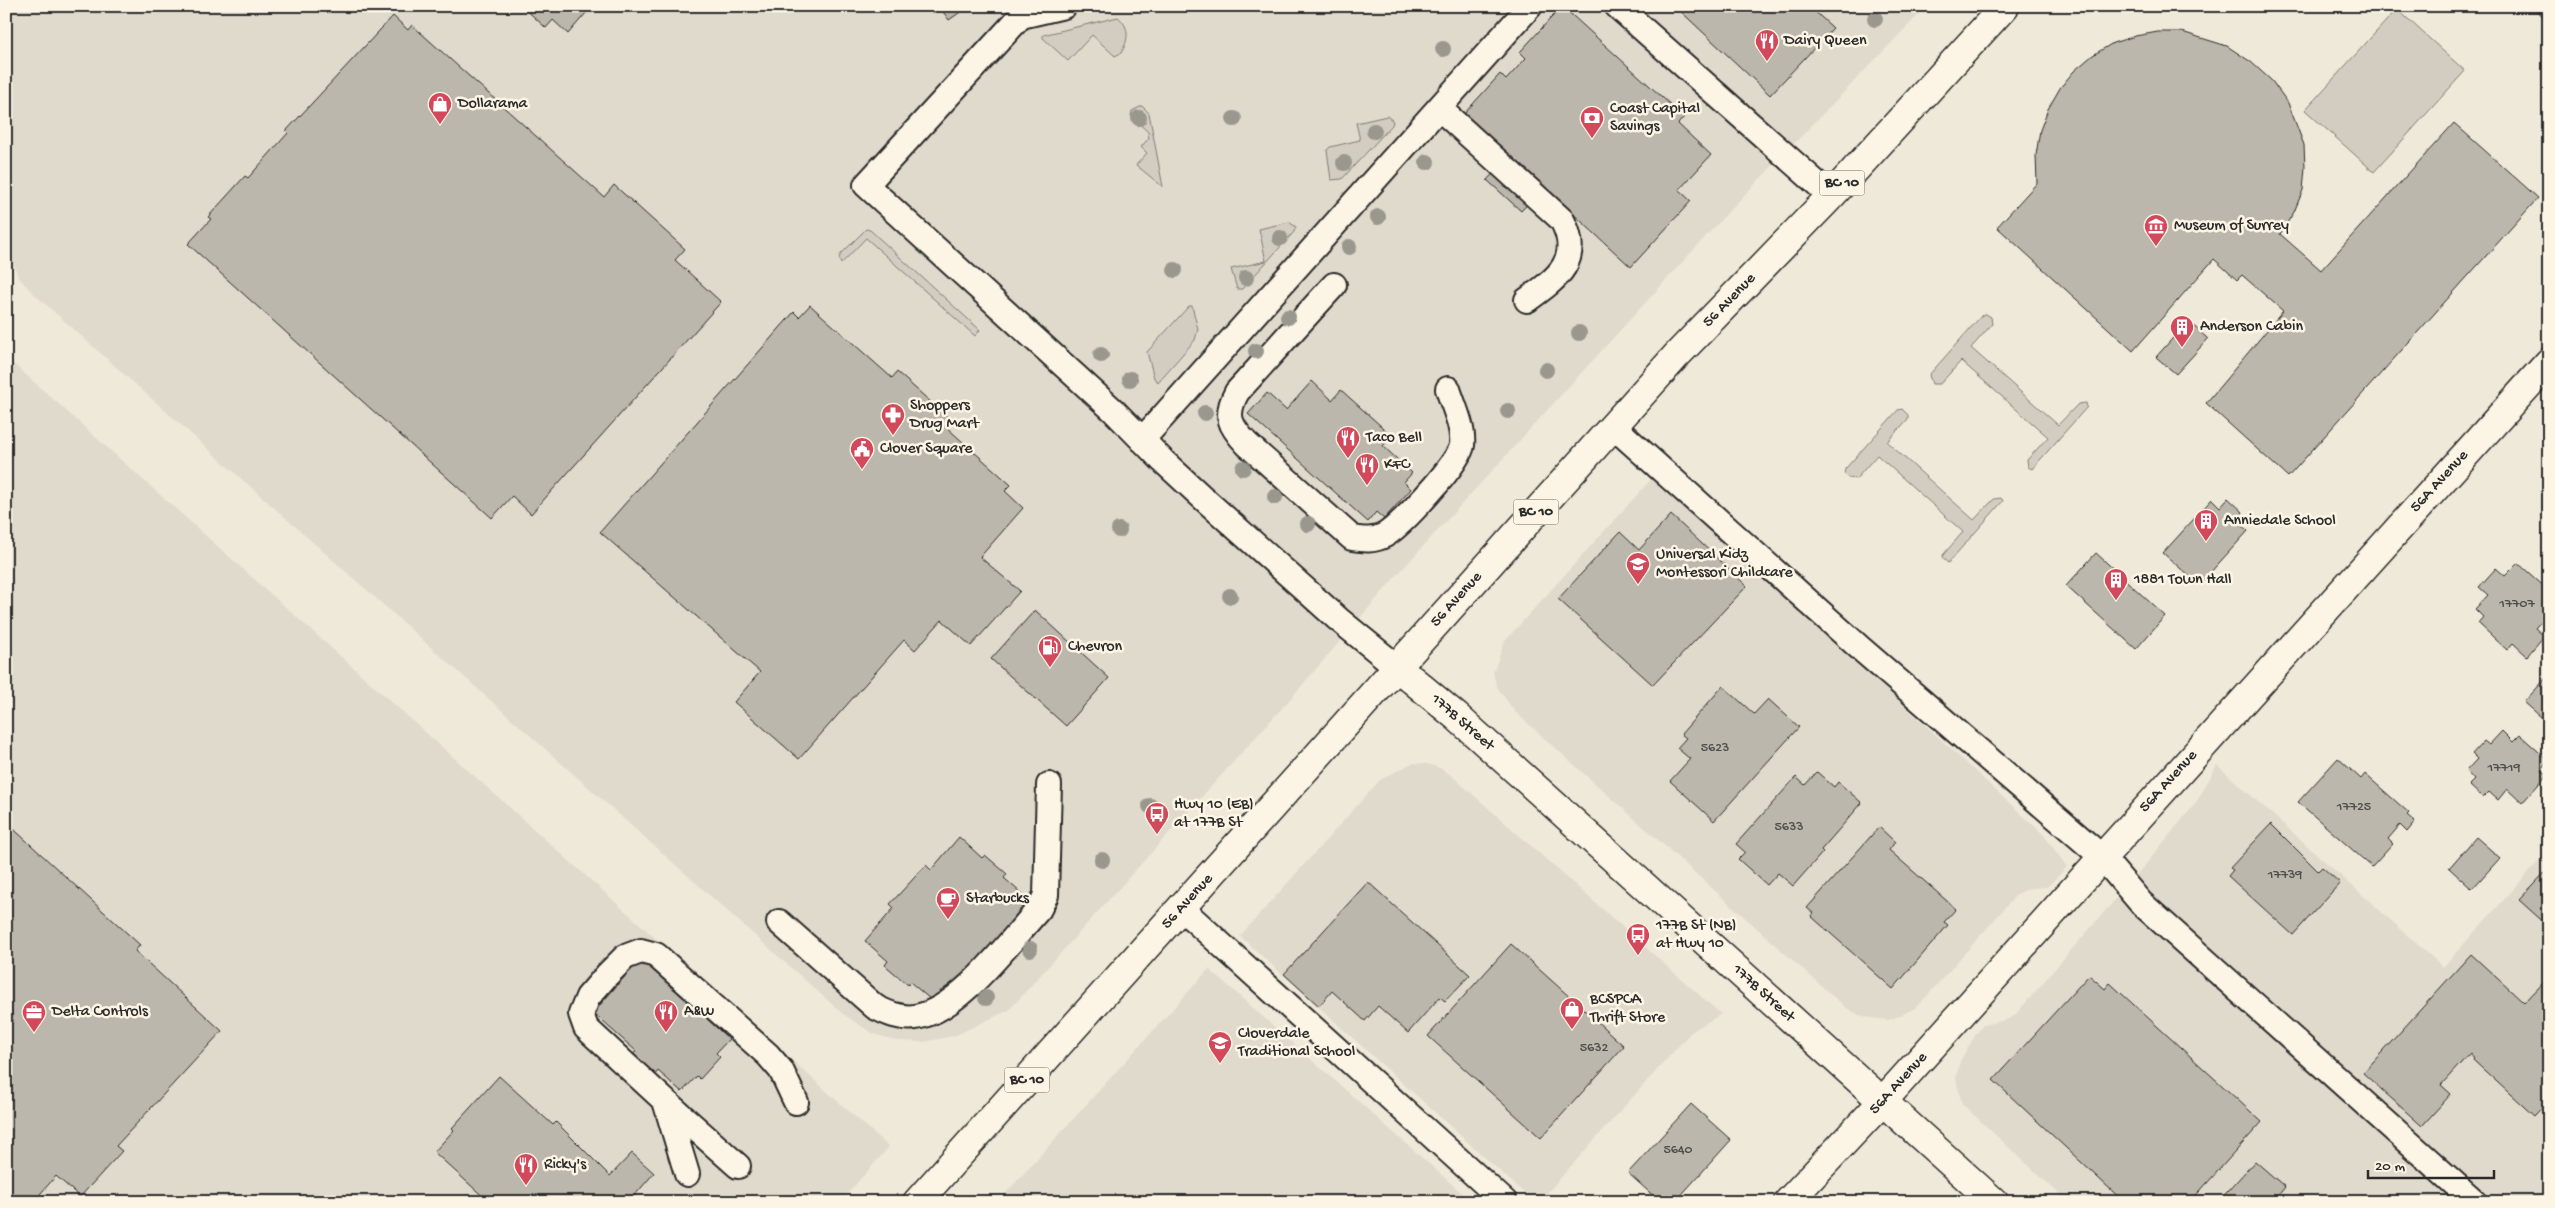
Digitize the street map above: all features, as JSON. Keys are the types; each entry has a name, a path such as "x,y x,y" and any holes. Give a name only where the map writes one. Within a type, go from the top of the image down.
{"main road":[{"name":"56 Avenue","path":"918,1202 1676,356 1831,196 2005,6"},
{"name":"56A Avenue","path":"1788,1202 1882,1102 2549,362"},
{"name":"177B Street","path":"1397,667 1456,717 1994,1202"}],"lane":[{"path":"1064,6 1021,16 866,186 1114,411 1142,440 1338,619 1397,667"},
{"path":"1142,440 1530,6"},
{"path":"1617,6 1831,196"},
{"path":"1439,108 1562,220 1569,233 1571,250 1565,267 1550,284 1528,300"},
{"path":"1334,285 1237,392 1230,406 1230,420 1237,433 1247,444 1352,538 1368,541 1385,535 1400,524 1455,463 1462,445 1460,428 1448,389"},
{"path":"1613,426 1860,648 2102,857 2141,903 2475,1202"},
{"path":"779,922 875,1007 891,1015 913,1018 932,1013 954,1000 975,980 1039,909 1046,895 1049,785"},
{"path":"1182,909 1504,1202"},
{"path":"738,1166 586,1028 582,1014 588,996 607,975 625,957 641,951 656,955 768,1055 781,1070 796,1102"},
{"path":"665,1101 686,1174"}],"shaded area":[{"path":"6,6 1927,6 1730,210 1397,575 1292,697 1009,1010 954,1036 923,1042 896,1041 872,1033 843,1014 34,294 18,277 8,247 6,233"},
{"path":"2397,9 2465,71 2374,172 2305,110"},
{"path":"1118,17 1125,25 1127,39 1121,53 1115,56 1092,35 1068,61 1043,38 1043,35"},
{"path":"1142,106 1149,113 1163,187 1136,165 1147,153 1141,147 1149,138 1148,132 1131,116 1132,111"},
{"path":"1387,116 1393,121 1392,125 1342,179 1331,180 1327,150 1330,147 1360,140 1356,123"},
{"path":"1289,222 1296,227 1294,232 1242,289 1237,289 1231,269 1266,261 1259,229"},
{"path":"866,229 870,230 980,330 975,336 866,238 841,264 839,258 841,254"},
{"path":"1189,306 1192,306 1198,329 1195,340 1158,382 1154,378 1147,352"},
{"path":"1986,314 1991,317 1992,324 1971,348 2058,425 2078,404 2086,403 2087,407 2032,469 2028,467 2027,460 2048,437 1961,361 1940,384 1932,384 1929,375 1982,315"},
{"path":"6,357 889,1147 840,1202 6,1202"},
{"path":"1902,409 1908,415 1908,419 1887,442 1974,520 1994,499 2001,498 2003,501 1948,563 1942,558 1943,555 1963,532 1877,455 1856,479 1848,478 1844,474 1845,469 1898,410"},
{"path":"1655,475 2044,835 2067,867 2047,887 2030,888 2017,894 1927,996 1915,1008 1899,1016 1888,1020 1871,1018 1859,1015 1845,1007 1515,712 1497,687 1493,673 1505,641"},
{"path":"1412,763 1427,764 1440,768 1452,776 1721,1014 1691,1032 1539,1202 1534,1202 1240,936 1380,780"},
{"path":"2217,765 2443,967 2549,850 2549,1202 2068,1202 1962,1104 1956,1079 1960,1061 1976,1034 1983,1025 2009,1019 2015,1015 2145,865 2197,801"},
{"name":"Cloverdale Traditional School","path":"1209,969 1472,1202 998,1202"}],"building":[{"path":"522,6 592,6 568,34 553,20 546,28"},
{"path":"939,6 969,6 949,20"},
{"name":"Coast Capital Savings","path":"1562,6 1684,117 1678,124 1711,155 1679,190 1691,201 1631,267 1544,187 1521,211 1487,180 1509,156 1463,115 1500,74 1506,80 1526,58 1520,52"},
{"name":"Dairy Queen","path":"1675,6 1809,6 1833,28 1770,95"},
{"path":"2532,6 2549,6 2549,22"},
{"path":"393,16 408,30 412,25 604,197 614,185 685,249 675,260 721,302 531,514 512,496 492,518 188,244 211,219 208,217 245,176 248,178 288,133 286,131"},
{"name":"Museum of Surrey","path":"2158,32 2182,32 2227,46 2251,62 2272,81 2288,103 2304,145 2305,167 2303,190 2294,212 2280,234 2321,270 2454,123 2538,198 2288,477 2206,403 2283,311 2242,275 2237,280 2214,259 2133,351 1997,227 2037,183 2036,155 2040,130 2048,109 2060,88 2074,71 2093,55 2113,43 2135,36"},
{"path":"810,305 892,378 897,372 951,420 945,426 1011,485 1005,491 1023,508 980,557 1020,591 971,646 942,620 915,650 904,640 799,759 734,702 760,672 600,532 794,312 799,317"},
{"name":"Anderson Cabin","path":"2188,321 2208,339 2176,374 2156,357"},
{"name":"Taco Bell","path":"1312,381 1332,400 1341,390 1392,436 1383,446 1412,473 1404,482 1411,489 1384,519 1376,512 1368,522 1248,414 1267,393 1286,410"},
{"name":"Anniedale School","path":"2228,498 2243,512 2236,520 2248,531 2199,585 2163,553 2212,499 2220,507"},
{"path":"1671,515 1747,586 1653,685 1558,599 1620,532 1639,550"},
{"name":"1881 Town Hall","path":"2096,553 2165,616 2136,649 2066,586"},
{"path":"2518,563 2549,591 2549,613 2535,628 2544,636 2527,656 2513,643 2507,650 2478,623 2483,617 2475,609 2488,595 2479,587 2496,568 2505,576"},
{"name":"Chevron","path":"1035,610 1109,678 1066,726 991,659"},
{"path":"2549,675 2549,724 2524,702"},
{"path":"1723,686 1754,714 1768,699 1799,727 1714,821 1670,781 1690,759 1677,748 1686,738 1681,734"},
{"path":"2502,731 2513,742 2520,735 2549,761 2541,770 2547,775 2522,803 2507,789 2498,800 2489,792 2483,798 2469,785 2474,780 2466,771 2477,759 2472,754 2484,741 2489,745"},
{"path":"2338,758 2361,779 2365,774 2409,813 2407,815 2415,822 2407,832 2400,825 2388,839 2393,844 2372,867 2298,802"},
{"path":"1817,772 1834,787 1838,782 1862,803 1793,886 1778,873 1767,885 1738,859 1745,852 1736,844 1796,777 1805,785"},
{"path":"6,822 140,945 135,951 222,1031 116,1146 122,1151 80,1197 56,1176 33,1202 6,1202"},
{"path":"2271,824 2318,871 2322,867 2340,883 2293,935 2228,876 2233,870 2230,868"},
{"path":"1879,827 1895,842 1889,850 1956,909 1944,922 1948,925 1893,989 1811,916 1813,913 1807,908"},
{"name":"Starbucks","path":"959,837 982,858 985,855 1007,874 1004,878 1030,901 1002,933 1004,935 937,1005 910,982 908,985 885,965 888,961 865,941 894,908 890,904 926,865 931,870"},
{"path":"2476,837 2500,858 2472,889 2449,868"},
{"path":"2549,868 2549,927 2519,900"},
{"path":"1368,882 1470,975 1445,1001 1440,997 1408,1033 1378,1006 1365,1021 1332,991 1319,1006 1284,974"},
{"path":"1511,944 1624,1046 1541,1138 1428,1036"},
{"path":"2471,954 2524,1003 2549,977 2549,1100 2534,1116 2473,1060 2474,1058 2470,1053 2441,1085 2451,1094 2422,1126 2363,1073"},
{"path":"640,959 685,999 688,994 710,1014 706,1018 729,1039 716,1053 720,1057 700,1079 697,1076 682,1092 658,1071 654,1076 632,1056 636,1051 593,1013"},
{"path":"2089,975 2105,989 2110,983 2262,1122 2190,1202 2124,1202 1993,1080"},
{"path":"499,1076 553,1125 556,1122 610,1176 632,1153 654,1173 629,1202 489,1202 434,1152 454,1130 452,1128"},
{"path":"1691,1104 1731,1140 1675,1202 1660,1202 1628,1173"},
{"path":"2255,1161 2285,1187 2273,1202 2218,1202"}],"place":[{"name":"Dairy Queen","path":"1767,62"},
{"name":"Dollarama","path":"440,125"},
{"name":"Coast Capital Savings","path":"1592,139"},
{"name":"Museum of Surrey","path":"2156,247"},
{"name":"Anderson Cabin","path":"2182,348"},
{"name":"Shoppers Drug Mart","path":"893,436"},
{"name":"Taco Bell","path":"1348,459"},
{"name":"Clover Square","path":"862,470"},
{"name":"KFC","path":"1367,486"},
{"name":"Anniedale School","path":"2206,542"},
{"name":"Universal Kidz Montessori Childcare","path":"1638,585"},
{"name":"1881 Town Hall","path":"2116,601"},
{"name":"Chevron","path":"1050,668"},
{"name":"Hwy 10 (EB) at 177B St","path":"1157,835"},
{"name":"Starbucks","path":"948,920"},
{"name":"177B St (NB) at Hwy 10","path":"1638,956"},
{"name":"BCSPCA Thrift Store","path":"1572,1030"},
{"name":"Delta Controls","path":"34,1033"},
{"name":"A&W","path":"666,1033"},
{"name":"Cloverdale Traditional School","path":"1220,1064"},
{"name":"Ricky's","path":"526,1186"}]}
